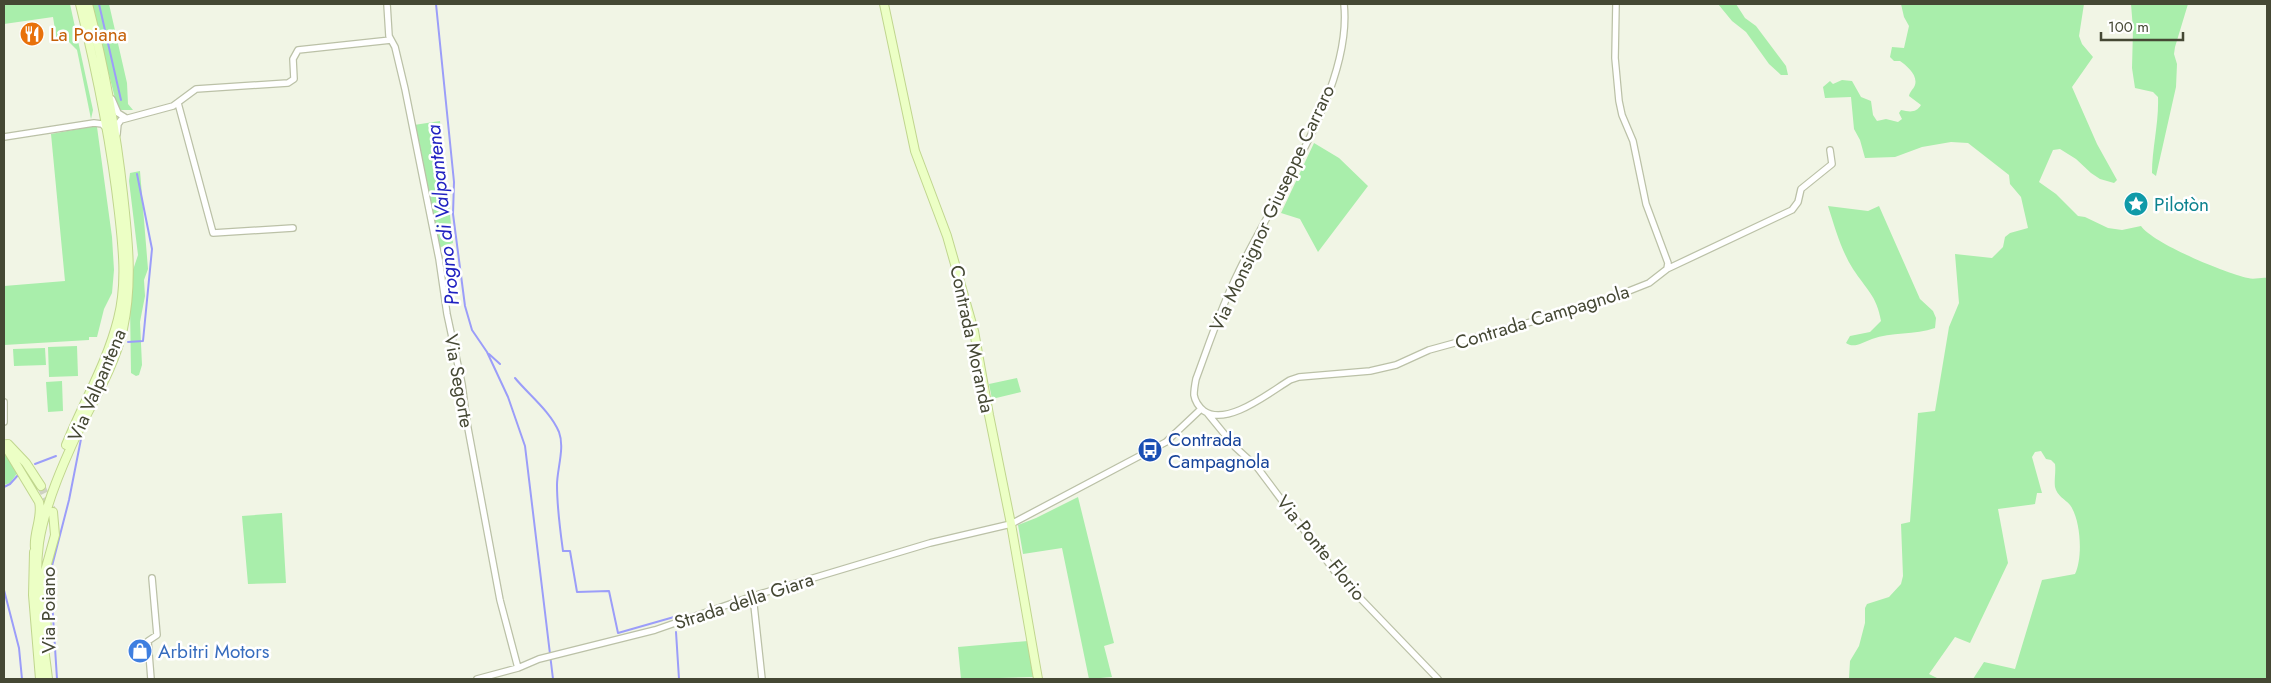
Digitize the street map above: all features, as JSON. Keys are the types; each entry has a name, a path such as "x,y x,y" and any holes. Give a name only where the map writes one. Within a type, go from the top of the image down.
{"main road":[{"name":"Via Valpantena","path":"35,548 44,502 74,426 101,368 118,317 124,279 109,132 80,4"},
{"name":"Via Valpantena","path":"48,679 40,613 38,560 42,526 51,496 71,445 111,363 124,326 129,294 130,262 117,146 88,4"},
{"name":"Contrada Moranda","path":"884,4 915,151 949,243 974,331 988,415 1012,524 1038,679"},
{"path":"4,440 26,462 41,486"},
{"name":"Via Poiano","path":"4,444 39,502 40,511 34,538 35,548"},
{"name":"Via Poiano","path":"48,679 45,580 46,564 56,530 54,512"},
{"path":"35,548 33,595 40,679"}],"street":[{"name":"Via Segorte","path":"387,4 391,40 395,46 405,89 439,259 452,341 462,384 467,424 500,600 518,668"},
{"name":"Via Monsignor Giuseppe Carraro","path":"1201,409 1194,395 1196,379 1238,273 1318,118 1335,73 1344,30 1344,4"},
{"path":"1616,4 1615,58 1619,101 1622,115 1633,141 1646,204 1668,263 1667,269"},
{"path":"126,118 178,103 196,90 288,83 294,79 293,59 298,50 391,40"},
{"name":"Via Valpantena","path":"104,75 116,110 126,118 118,124 117,146"},
{"path":"178,103 213,234 292,228"},
{"path":"94,123 103,118 105,112"},
{"path":"4,136 94,123 102,124 109,132"},
{"name":"Contrada Campagnola","path":"1208,414 1224,416 1299,377 1383,369 1405,362 1429,350 1578,310 1640,287 1667,269 1792,210 1798,202 1802,189 1834,164 1830,150"},
{"path":"4,402 4,422"},
{"path":"1012,524 1166,442 1201,409 1208,414"},
{"name":"Via Ponte Florio","path":"1208,414 1235,447 1260,471 1336,573 1438,679"},
{"name":"Strada della Giara","path":"478,679 518,668 539,659 655,630 753,596 930,543 1012,524"},
{"path":"152,578 157,635 148,640 152,679"},
{"path":"753,596 762,679"}],"green space":[{"path":"4,4 70,4 93,110 91,119 77,50 69,42 57,42 53,17 4,24"},
{"path":"91,4 109,4 127,83 128,104 133,110 118,110"},
{"path":"1718,4 1736,4 1745,18 1756,26 1786,66 1788,75 1781,75 1769,64 1746,32 1732,21"},
{"path":"1901,4 2084,4 2079,36 2082,44 2093,57 2072,87 2097,144 2117,180 2114,183 2100,179 2076,159 2060,149 2053,150 2039,182 2056,194 2078,216 2085,217 2108,228 2122,230 2141,226 2160,241 2207,264 2248,278 2267,278 2267,679 1973,679 1984,662 2015,669 2042,580 2075,574 2078,567 2080,539 2077,520 2070,505 2056,490 2055,464 2051,460 2046,459 2041,451 2035,452 2032,457 2042,493 2037,493 2035,504 1998,509 2008,563 1970,643 1955,637 1929,674 1939,679 1849,678 1850,661 1859,646 1865,623 1865,608 1867,604 1889,597 1901,584 1903,576 1901,524 1910,522 1918,413 1935,411 1949,327 1959,303 1955,254 1992,258 2003,247 2005,237 2010,233 2028,228 2021,197 2010,184 2009,175 1968,143 1951,142 1922,147 1895,157 1865,158 1860,140 1854,129 1851,97 1825,98 1823,87 1830,81 1833,84 1842,80 1852,81 1861,97 1871,101 1873,115 1877,121 1886,119 1898,122 1902,119 1899,113 1901,110 1912,111 1919,108 1921,105 1909,96 1916,81 1913,74 1900,61 1894,61 1890,57 1892,47 1904,48 1909,26 1904,17"},
{"path":"2131,4 2188,4 2175,47 2174,54 2177,64 2176,87 2156,176 2152,173 2158,97 2153,92 2135,88 2132,68 2133,29"},
{"path":"440,121 453,243 438,248 414,125"},
{"path":"97,127 112,237 114,270 112,293 104,309 97,337 89,337 89,340 4,345 4,286 65,281 51,134"},
{"path":"1314,143 1339,158 1368,186 1318,252 1300,219 1281,213"},
{"path":"140,171 148,269 144,280 145,296 140,322 142,365 139,375 136,376 131,373 130,305 132,295 130,279 138,255 129,181 130,173"},
{"path":"1828,206 1868,211 1879,206 1920,299 1933,311 1936,318 1935,328 1879,337 1855,345 1846,343 1850,336 1870,332 1881,321 1874,299 1845,254"},
{"path":"77,346 78,376 49,377 48,347"},
{"path":"45,348 46,365 14,366 13,349"},
{"path":"1017,378 1021,392 992,399 989,384"},
{"path":"62,381 63,411 48,412 46,382"},
{"path":"4,449 18,472 10,483 4,485"},
{"path":"1078,497 1114,643 1104,646 1112,677 1089,679 1062,548 1023,554 1018,525"},
{"path":"282,513 286,583 248,584 242,516"},
{"path":"1028,641 1033,677 961,679 958,647"}],"waterway":[{"path":"99,4 121,100"},
{"name":"Progno di Valpantena","path":"436,4 454,182 453,214 465,306 472,330 487,352 508,397 525,446 553,679"},
{"path":"128,342 143,341 152,249 137,174"},
{"name":"Progno di Valpantena","path":"489,354 500,364"},
{"path":"515,378 545,410 555,424 561,438 557,479 560,527 563,551 570,551 577,592 609,591 618,633 674,617"},
{"path":"57,679 51,585 52,566 69,500 81,439"},
{"path":"35,464 56,456"},
{"path":"4,487 10,484 19,474"},
{"path":"4,590 19,648 22,679"},
{"path":"676,632 679,679"}],"tunnel":[{"path":"41,486 53,512"}],"place":[{"name":"La Poiana","path":"32,34"},
{"name":"Pilotòn","path":"2136,204"},
{"name":"Contrada Campagnola","path":"1150,450"},
{"name":"Arbitri Motors","path":"140,651"}]}
